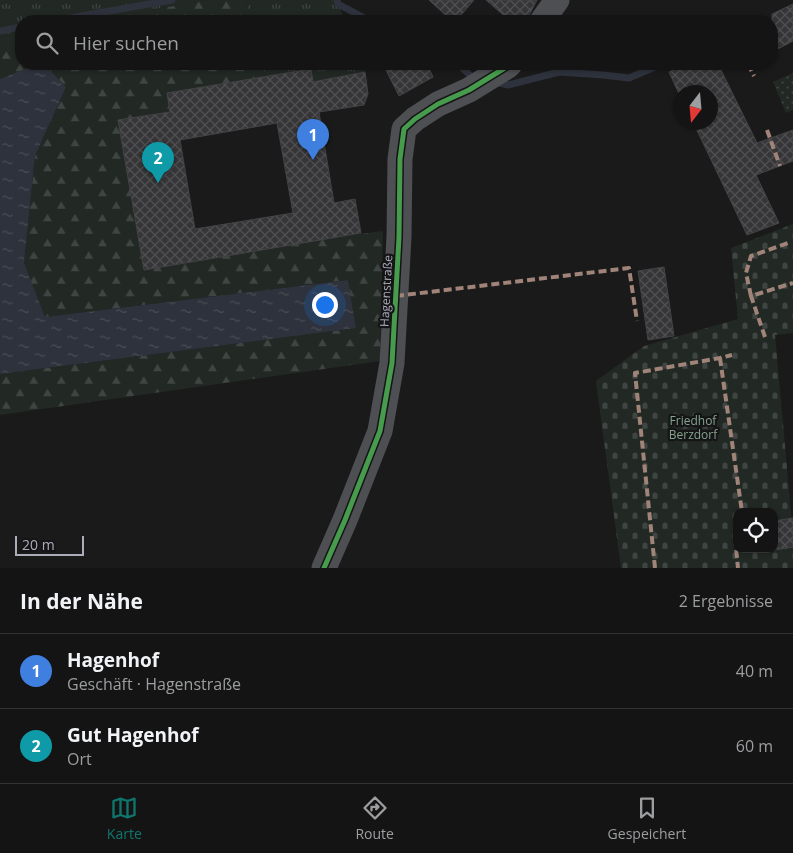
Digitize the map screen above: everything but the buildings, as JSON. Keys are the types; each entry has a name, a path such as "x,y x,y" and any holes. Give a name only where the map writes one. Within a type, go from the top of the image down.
{"street":[{"path":"546,15 557,0"},
{"name":"Hagenstraße","path":"324,568 380,431 392,363 399,237 400,159 404,129 415,119 438,104 469,90 501,70"}],"green space":[{"path":"0,0 208,0 122,15 15,15 15,34 0,37"},
{"path":"208,0 246,0 250,15 122,15"},
{"path":"246,0 337,0 343,15 250,15"},
{"path":"15,34 15,70 23,70 0,79 0,37"},
{"path":"50,70 263,70 265,77 167,93 170,112 118,120 144,270 330,238 383,231 380,361 0,415 0,374 356,328 348,280 45,317 24,264 35,156 66,87"},
{"path":"263,70 305,70 265,77"},
{"path":"311,70 364,70 365,72 313,82"},
{"path":"793,73 793,110 786,113 773,82"},
{"name":"Friedhof Berzdorf","path":"793,224 793,333 775,335 793,535 793,568 621,568 596,381 644,346 738,319 731,248"}],"water":[{"path":"23,70 50,70 66,87 35,156 24,263 45,317 348,280 356,328 0,374 0,79"}],"waterway":[{"path":"87,15 172,0"},
{"path":"337,0 338,4 359,15"},
{"path":"0,31 15,28"},
{"path":"464,70 472,77 478,78"},
{"path":"496,82 508,85 559,72 629,78 648,70"}],"marked path":[{"path":"751,70 754,76"},
{"path":"767,130 780,166"},
{"path":"751,296 746,273 751,256 791,242"},
{"path":"396,296 629,268 637,321"},
{"path":"765,337 751,296 793,283"},
{"path":"655,568 635,373 732,355"},
{"path":"720,358 741,508"},
{"path":"736,553 738,568"}],"cycle path":[{"path":"324,568 380,431 392,363 399,237 400,159 404,129 415,119 438,104 469,90 502,70"}],"place":[{"name":"Hagenhof","path":"313,160"},
{"name":"Gut Hagenhof","path":"158,183"}]}
